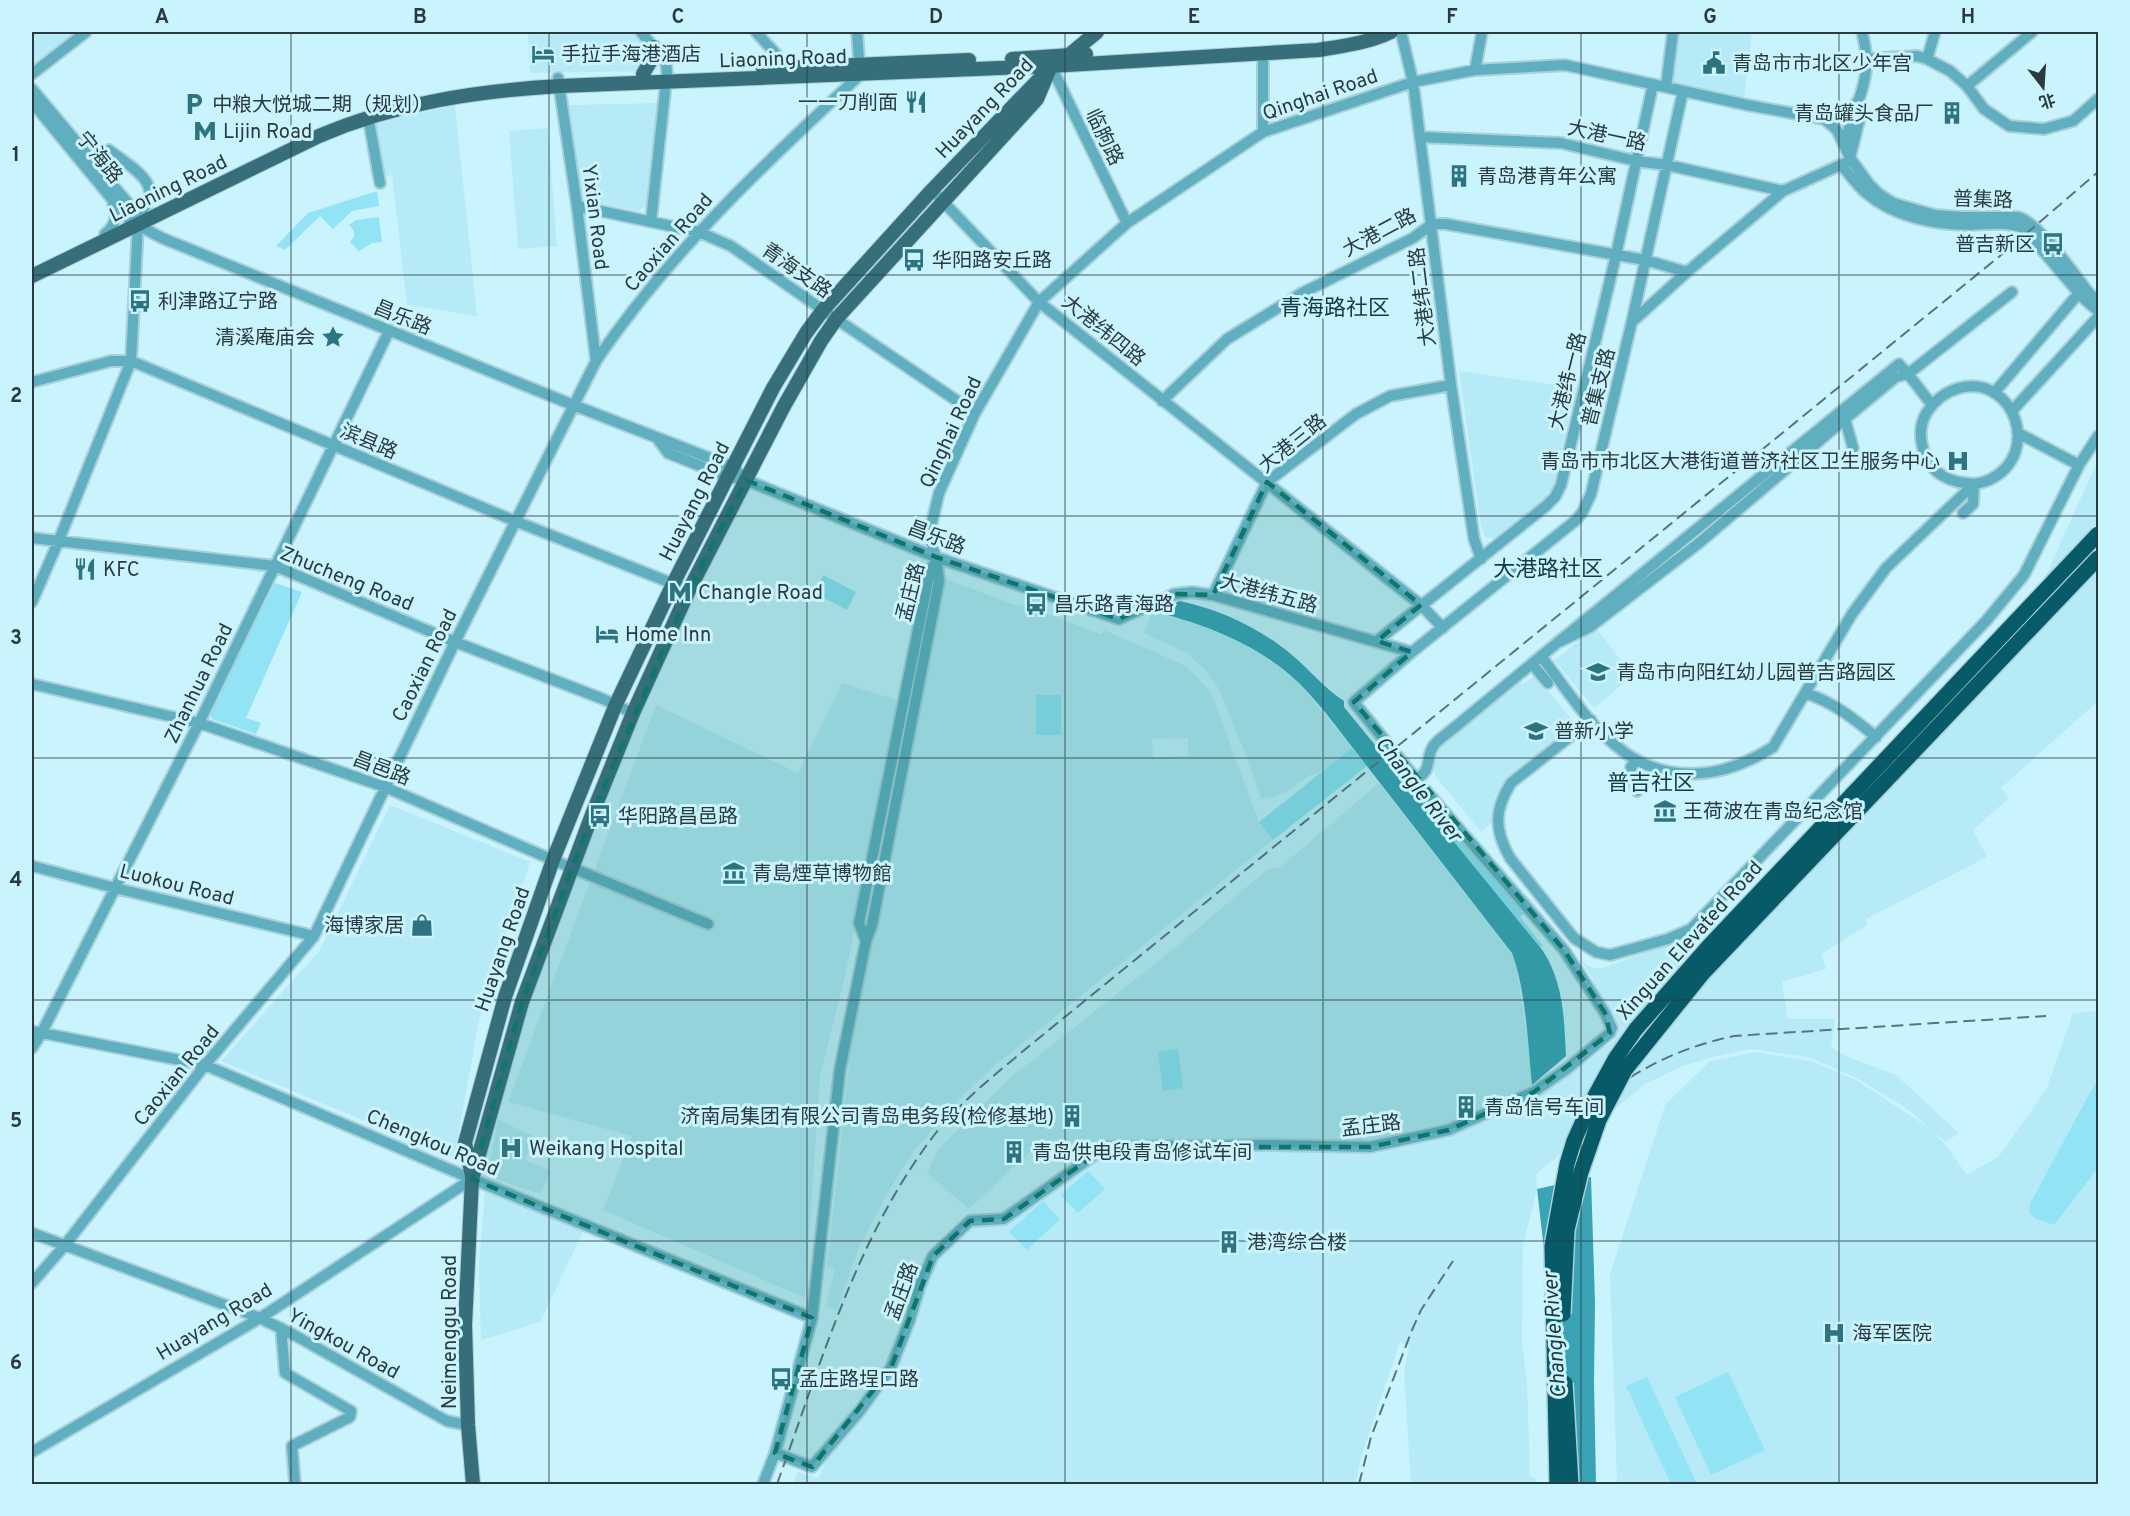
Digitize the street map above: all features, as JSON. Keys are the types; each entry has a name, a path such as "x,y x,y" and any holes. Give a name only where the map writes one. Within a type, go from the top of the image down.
{"highway":[{"name":"Xinguan Elevated Road","path":"1557,1485 1552,1246 1567,1164 1574,1141 1615,1059 1636,1029 1708,947 2098,534"},
{"name":"Xinguan Elevated Road","path":"1570,1485 1563,1302 1567,1230 1581,1172 1599,1120 1625,1070 1703,973 2098,558"}],"main road":[{"path":"1051,66 1069,55 1097,32"},
{"name":"Liaoning Road","path":"860,70 1316,41 1366,32"},
{"name":"Liaoning Road","path":"32,276 315,129 366,109 457,87 775,73 1051,66 1318,50 1349,45 1391,32"},
{"path":"642,74 650,62 654,47"},
{"name":"Huayang Road","path":"472,1179 465,1143 505,997 553,860 616,704 673,584 773,388 806,333 823,310 932,190 1051,66"},
{"name":"Huayang Road","path":"472,1179 522,1002 572,868 633,713 689,590 746,480 821,340 837,318 1036,99 1051,66"},
{"name":"Liaoning Road","path":"32,270 105,234 319,136 368,116 459,96 559,82 642,74 667,77"},
{"name":"Neimenggu Road","path":"472,1179 465,1324 468,1425 473,1485"}],"street":[{"path":"32,74 86,32"},
{"path":"641,32 666,63 667,77 651,221"},
{"path":"756,32 776,54 775,73"},
{"path":"857,32 860,70"},
{"name":"大港纬二路","path":"1401,32 1413,82 1451,385 1474,539 1481,559"},
{"path":"1475,70 1482,32"},
{"path":"1666,87 1672,32"},
{"path":"1632,321 1783,191 1846,162 1872,78 1862,32"},
{"path":"1868,32 1875,50 1891,58"},
{"path":"1928,59 1935,32"},
{"path":"1966,86 2032,32"},
{"path":"1844,143 1862,96 1871,43"},
{"path":"1263,53 1263,132"},
{"path":"1869,61 1917,56 1928,59 1950,71 1966,86 1984,109 2008,126 2044,129 2073,120 2098,99"},
{"path":"1869,61 1928,59"},
{"name":"Qinghai Road","path":"936,557 929,535 939,493 975,413 1039,302 1127,223 1263,132 1413,82 1475,70 1565,65 1824,119"},
{"name":"临朐路","path":"1051,66 1127,223"},
{"name":"Caoxian Road","path":"32,1283 66,1245 205,1065 314,936 455,642 573,405 596,361 621,324 699,232 860,70"},
{"name":"Yixian Road","path":"559,82 596,361"},
{"name":"大港纬一路","path":"1377,641 1481,559 1555,496 1560,485 1616,255 1653,84"},
{"name":"宁海路","path":"32,89 136,220"},
{"path":"1632,321 1683,91"},
{"path":"1824,119 1840,115 1852,108 1862,96"},
{"name":"宁海路","path":"32,102 112,200 136,220"},
{"path":"368,116 380,183"},
{"path":"1824,119 1837,130 1844,143 1846,162 1874,199 1888,208 1938,223 2018,226 2024,229 2079,293 2098,311"},
{"name":"大港一路","path":"1420,137 1547,141 1783,191"},
{"name":"宁海路","path":"109,150 139,173 150,187 151,196 147,207 136,220"},
{"name":"普集路","path":"1846,162 1879,194 1893,203 1935,215 2026,219 2040,232 2098,302"},
{"name":"大港纬四路","path":"932,190 1039,302 1421,605 1443,628"},
{"path":"105,234 111,230 116,217 112,200"},
{"name":"青海支路","path":"577,206 699,232 731,246 975,413"},
{"path":"32,602 131,361 136,220"},
{"name":"昌乐路","path":"136,220 162,238 657,438 746,480 936,557 1119,619"},
{"name":"大港二路","path":"1162,400 1227,339 1302,293 1413,238 1432,224 1446,224 1645,260 1687,272"},
{"path":"1557,643 1590,627 1700,543 1896,377 1908,374 2012,292"},
{"path":"1994,393 2079,293"},
{"path":"2012,411 2098,317"},
{"name":"普集支路","path":"1412,652 1582,513 1591,494 1632,321"},
{"name":"Zhanhua Road","path":"32,1048 36,1033 115,888 199,723 389,331"},
{"name":"滨县路","path":"32,382 111,361 131,361 515,521 689,590"},
{"path":"1416,779 1424,775 1428,768 1433,746 1899,364 1932,405"},
{"name":"大港三路","path":"1214,595 1267,482 1356,414 1390,396 1451,385"},
{"path":"1966,387 1983,388 1994,393 2010,407 2017,423 2019,440 2014,456 2005,470 1990,480 1974,484 1957,483 1941,476 1929,464 1922,448 1921,431 1925,415 1932,405 1949,391 1966,387"},
{"path":"1845,419 1853,448"},
{"path":"2018,433 2079,465"},
{"path":"1591,720 1511,783 1503,796 1498,812 1498,827 1501,843 1510,858 1574,938 1596,952 1610,955 1668,939 1691,929 1986,621 2024,575 2079,465 2098,436"},
{"path":"1963,513 1973,504 1974,484"},
{"path":"1541,656 1591,720 1615,745 1636,760 1659,771 1695,774 1725,770 1753,760 1773,747 1852,614 1886,568 1974,484"},
{"name":"Zhucheng Road","path":"32,537 275,566 455,642 616,704 633,713"},
{"name":"孟庄路","path":"763,1485 812,1318 840,1069 866,941 859,923 928,581 936,557"},
{"name":"大港纬五路","path":"1119,619 1174,594 1192,592 1214,595 1412,652"},
{"name":"孟庄路","path":"774,1453 812,1467 860,1411 891,1368 933,1256 970,1221 1004,1220 1106,1147 1271,1145 1370,1147 1449,1130 1534,1092 1567,1069 1610,1033 1612,1028 1605,1013 1564,950 1416,779 1354,702 1412,652"},
{"path":"1532,664 1548,683"},
{"name":"昌邑路","path":"32,684 199,723 386,787 708,924"},
{"path":"1805,693 1824,699 1851,715 1876,737"},
{"path":"1636,760 1631,766 1637,791"},
{"name":"Luokou Road","path":"32,866 314,936"},
{"name":"Chengkou Road","path":"36,1033 205,1065 472,1179 812,1318"},
{"name":"Huayang Road","path":"32,1452 260,1318 472,1179"},
{"name":"Yingkou Road","path":"32,1233 260,1318 447,1421 468,1425"},
{"path":"281,1328 285,1373 351,1411 350,1417 292,1446 295,1485"}],"highlighted area":[{"path":"746,480 936,557 1119,619 1174,594 1213,595 1267,482 1421,605 1377,641 1412,652 1354,702 1564,950 1605,1013 1610,1033 1534,1092 1449,1130 1370,1147 1106,1147 1004,1219 970,1221 933,1256 891,1368 812,1467 775,1453 812,1318 472,1179 522,1002 593,812 689,590"}],"shaded area":[{"path":"32,32 88,32 32,71"},
{"path":"528,32 636,32 659,61 657,71 530,73"},
{"path":"1678,32 1752,32 1744,99 1672,84"},
{"path":"658,103 646,206 638,211 584,200 579,192 569,105"},
{"path":"455,105 477,316 407,305 392,175 380,177 373,124"},
{"path":"548,128 557,246 518,249 509,131"},
{"path":"377,191 379,206 352,211 333,229 320,216 285,250 276,246 308,213"},
{"path":"379,217 382,242 372,243 359,251 350,242 354,237 354,231 349,225 356,220"},
{"path":"1459,371 1576,388 1553,487 1541,502 1494,539 1485,537 1481,526"},
{"path":"2098,460 2098,701 2001,788 2009,798 1973,830 1987,857 1866,919 1867,925 1821,954 1826,969 1782,982 1788,1019 1835,1019 1831,1047 1846,1056 1896,1075 1959,1133 1946,1142 1930,1129 1945,1144 1967,1175 1999,1156 2046,1090 2073,1013 2098,1011 2098,1484 1617,1484 1610,1274 1665,1105 1710,1061 1754,1052 1811,1061 1858,1081 1929,1128 1909,1110 1860,1080 1828,1065 1807,1057 1751,1049 1680,1067 1644,1085 1536,1174 1537,1189 1523,1245 1522,1342 1527,1383 1530,1477 1536,1479 1536,1484 1411,1484 1404,1374 1409,1347 1400,1342 1363,1451 1355,1484 793,1484 798,1472 818,1478 832,1448 871,1406 893,1375 933,1263 967,1228 1009,1222 1103,1155 1117,1152 1358,1153 1403,1145 1450,1134 1494,1116 1535,1096 1576,1070 1614,1040 1618,1033 1614,1015 1590,984 1594,980 1579,958 1594,968 1603,968 1676,941 1700,968 1999,651 2047,573"},
{"path":"823,575 856,592 847,610 814,593"},
{"path":"944,578 1101,634 1104,630 1182,664 1196,675 1212,695 1259,822 1273,840 993,1067 963,1095 914,1151 888,1192 859,1247 837,1310 826,1306 835,1269 827,1267 852,1036 920,711","holes":["1188,738 1188,756 1153,757 1152,739"]},
{"path":"275,583 302,592 246,718 261,723 256,734 212,719 210,713"},
{"path":"1152,612 1178,618 1223,634 1273,662 1300,684 1352,748 1322,772 1310,775 1274,797 1261,799 1219,689 1204,669 1187,653 1144,633"},
{"path":"1596,628 1633,676 1594,708 1554,660"},
{"path":"1535,675 1577,726 1505,782 1495,797 1491,823 1481,832 1436,777 1432,765 1435,747 1518,679 1523,684"},
{"path":"842,683 901,701 847,967 820,1077 805,1298 603,1210 632,1136 508,1102 656,705 798,773"},
{"path":"1036,695 1061,695 1061,735 1036,735"},
{"path":"1352,748 1367,766 1273,840 1259,822"},
{"path":"1400,770 1445,827 1459,838 1526,912 1520,917 1543,946 1540,948 1532,940 1397,772"},
{"path":"1379,783 1512,953 1527,1034 1532,1085 1452,1125 1362,1141 1203,1140 1056,1143 1040,1155 1034,1148 969,1209 927,1173 938,1149 1010,1078 1170,952 1269,868 1278,869"},
{"name":"海博家居","path":"390,805 530,862 480,1015 454,1158 221,1061 320,950"},
{"path":"1178,1049 1183,1088 1163,1091 1158,1052"},
{"path":"2098,1078 2098,1168 2054,1225 2034,1218 2029,1211 2030,1204"},
{"name":"Weikang Hospital","path":"498,1120 534,1136 525,1160 551,1171 540,1194 487,1176"},
{"path":"1088,1171 1105,1189 1078,1213 1061,1195"},
{"path":"485,1190 584,1230 540,1322 481,1340 479,1267"},
{"path":"1043,1201 1060,1219 1027,1250 1009,1232"},
{"path":"1728,1372 1765,1450 1711,1475 1675,1397"},
{"path":"1647,1377 1697,1484 1671,1484 1626,1386"}],"water":[{"path":"1180,601 1225,615 1267,636 1344,701 1344,707 1543,951 1555,976 1562,1002 1566,1056 1532,1085 1523,1000 1512,953 1325,712 1303,687 1284,670 1250,647 1192,622 1152,611"},
{"name":"Changle River","path":"1591,1177 1595,1303 1596,1484 1569,1484 1537,1189"}],"railway":[{"path":"777,1484 825,1348 862,1258 883,1215 907,1174 935,1134 979,1088 2006,251 2098,172"},
{"path":"1615,1087 1644,1069 1672,1056 1734,1036 2046,1016"},
{"path":"1359,1484 1371,1437 1412,1330 1421,1310 1453,1261"}],"place":[{"name":"手拉手海港酒店","path":"543,54"},
{"name":"青岛市市北区少年宫","path":"1714,63"},
{"name":"一一刀削面","path":"916,102"},
{"name":"中粮大悦城二期（规划）","path":"194,104"},
{"name":"青岛罐头食品厂","path":"1952,113"},
{"name":"Lijin Road","path":"205,131"},
{"name":"青岛港青年公寓","path":"1459,176"},
{"name":"普吉新区","path":"2053,244"},
{"name":"华阳路安丘路","path":"914,260"},
{"name":"利津路辽宁路","path":"140,301"},
{"name":"清溪庵庙会","path":"333,337"},
{"name":"青岛市市北区大港街道普济社区卫生服务中心","path":"1958,461"},
{"name":"KFC","path":"85,569"},
{"name":"Changle Road","path":"680,592"},
{"name":"昌乐路青海路","path":"1036,604"},
{"name":"Home Inn","path":"607,634"},
{"name":"青岛市向阳红幼儿园普吉路园区","path":"1598,672"},
{"name":"普新小学","path":"1536,731"},
{"name":"王荷波在青岛纪念馆","path":"1665,811"},
{"name":"华阳路昌邑路","path":"600,816"},
{"name":"青島煙草博物館","path":"734,873"},
{"name":"海博家居","path":"422,925"},
{"name":"青岛信号车间","path":"1466,1107"},
{"name":"济南局集团有限公司青岛电务段(检修基地)","path":"1072,1116"},
{"name":"Weikang Hospital","path":"511,1148"},
{"name":"青岛供电段青岛修试车间","path":"1014,1152"},
{"name":"港湾综合楼","path":"1229,1242"},
{"name":"海军医院","path":"1834,1333"},
{"name":"孟庄路埕口路","path":"781,1379"}],"district":[{"name":"青海路社区","path":"1335,307"},
{"name":"大港路社区","path":"1548,568"},
{"name":"普吉社区","path":"1651,782"}]}
